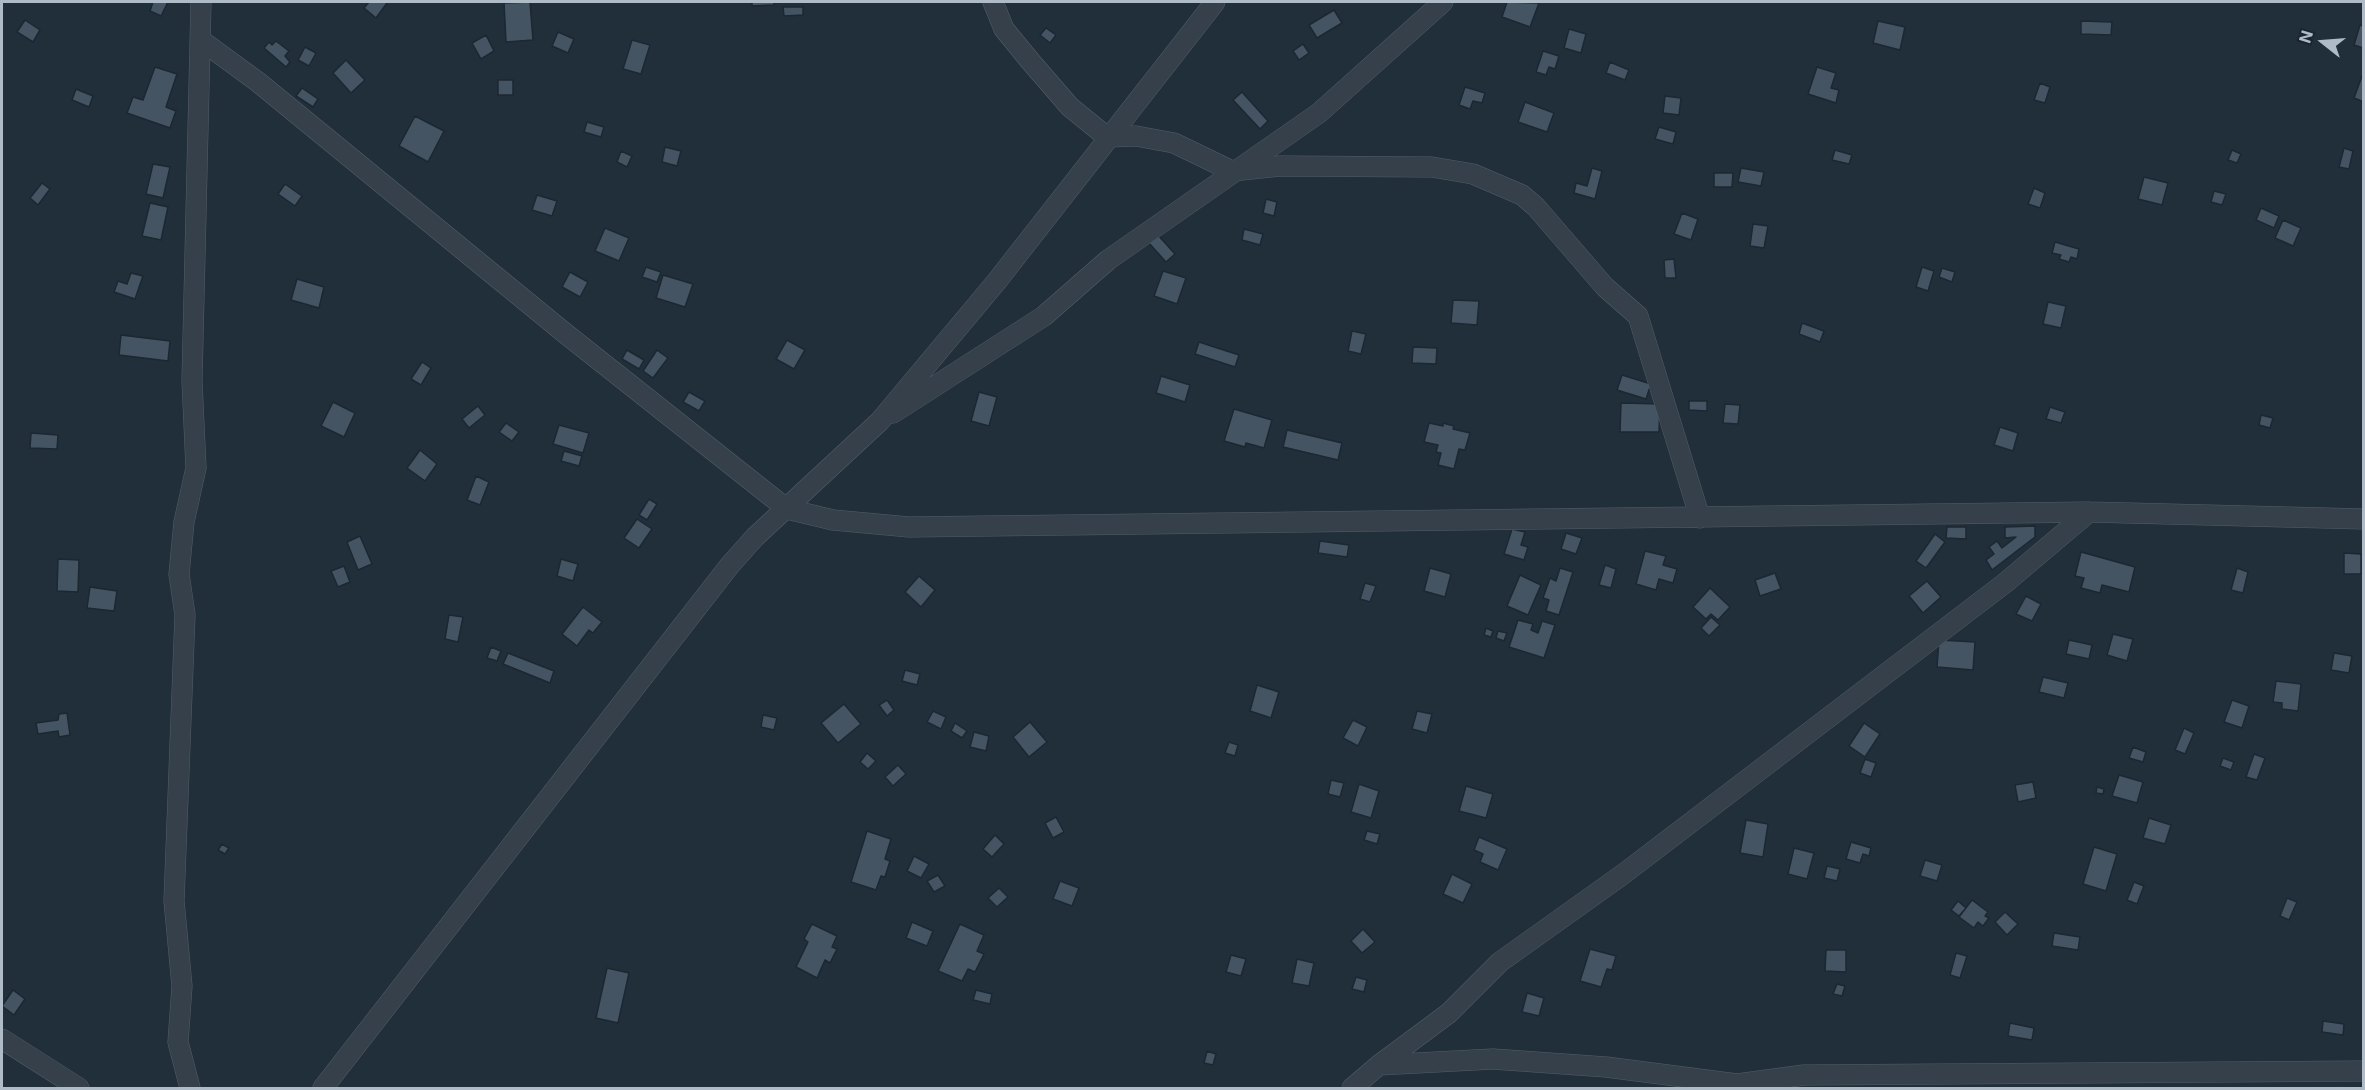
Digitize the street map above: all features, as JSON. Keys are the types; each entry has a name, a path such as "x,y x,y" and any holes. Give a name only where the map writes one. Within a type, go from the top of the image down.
{"street":[{"path":"190,1089 178,1042 182,986 174,901 180,775 180,690 185,615 179,574 184,522 196,468 192,381 193,249 202,41 201,2"},
{"path":"993,2 1004,28 1031,62 1070,106 1107,137 1136,136 1174,144 1232,171 1280,166 1432,167 1473,174 1522,195 1536,207 1605,287 1638,316 1700,518"},
{"path":"323,1089 730,565 880,421 997,280 1215,2"},
{"path":"880,421 1044,316 1108,260 1232,171 1319,113 1443,2"},
{"path":"202,41 258,82 566,334 787,508 833,520 909,527 2089,512 2364,519"},
{"path":"1352,1089 1378,1065 1449,1012 1500,962 1622,874 2005,583 2089,512"},
{"path":"2,1039 79,1089"},
{"path":"1378,1065 1493,1059 1606,1067 1737,1084 1804,1075 2364,1071"}],"building":[{"path":"153,2 168,2 161,16 150,11"},
{"path":"369,2 387,3 376,18 364,8"},
{"path":"530,2 533,40 506,42 504,3"},
{"path":"752,2 774,2 774,5 752,6"},
{"path":"1507,2 1539,3 1530,27 1502,17"},
{"path":"783,7 803,7 803,15 784,16"},
{"path":"1334,10 1342,23 1317,38 1309,25"},
{"path":"25,20 40,30 33,42 17,32"},
{"path":"1878,21 1905,27 1900,50 1873,43"},
{"path":"2081,21 2112,22 2111,35 2081,34"},
{"path":"2360,25 2364,26 2363,48 2354,45"},
{"path":"1046,28 1056,35 1050,43 1040,35"},
{"path":"1569,29 1586,34 1581,53 1564,48"},
{"path":"558,32 574,39 568,53 552,46"},
{"path":"486,35 494,51 481,59 472,43"},
{"path":"632,40 650,45 641,74 623,69"},
{"path":"276,41 289,51 285,56 290,62 286,67 264,48 269,42 272,45"},
{"path":"1303,44 1309,53 1299,60 1293,51"},
{"path":"305,47 316,53 309,66 298,60"},
{"path":"1543,51 1559,56 1555,69 1549,67 1546,75 1536,72"},
{"path":"346,60 365,80 351,93 333,73"},
{"path":"1610,62 1629,70 1625,80 1606,73"},
{"path":"155,67 177,74 166,107 176,111 170,128 127,113 133,97 143,100"},
{"path":"1817,67 1836,73 1831,88 1839,90 1836,103 1808,94"},
{"path":"2362,76 2364,77 2364,102 2354,98"},
{"path":"498,80 513,80 513,95 498,95"},
{"path":"2040,83 2050,87 2045,103 2034,100"},
{"path":"1465,87 1485,93 1482,103 1473,101 1470,109 1459,105"},
{"path":"302,88 318,99 313,107 296,96"},
{"path":"76,89 93,96 89,107 72,100"},
{"path":"1242,92 1268,121 1260,129 1233,100"},
{"path":"1665,96 1681,98 1679,115 1663,113"},
{"path":"1525,102 1554,113 1547,132 1518,122"},
{"path":"415,116 444,131 428,162 399,146"},
{"path":"587,122 604,127 601,137 584,132"},
{"path":"1659,127 1676,132 1673,144 1655,139"},
{"path":"665,147 681,151 677,166 662,162"},
{"path":"2344,148 2353,151 2349,169 2339,167"},
{"path":"1835,150 1852,155 1849,164 1832,160"},
{"path":"2232,150 2241,154 2237,163 2228,160"},
{"path":"621,151 632,156 627,167 617,162"},
{"path":"153,164 170,167 163,198 146,194"},
{"path":"1592,168 1602,171 1595,199 1574,193 1576,183 1587,186"},
{"path":"1741,168 1764,172 1761,186 1738,182"},
{"path":"1714,173 1733,173 1732,187 1714,187"},
{"path":"2144,177 2168,183 2162,205 2138,199"},
{"path":"42,183 50,189 38,205 30,198"},
{"path":"285,184 302,196 295,206 278,194"},
{"path":"2034,188 2045,193 2040,208 2028,204"},
{"path":"2214,191 2226,194 2222,205 2211,202"},
{"path":"537,195 557,201 552,216 532,210"},
{"path":"1266,199 1277,202 1274,216 1263,213"},
{"path":"150,203 168,207 161,240 142,236"},
{"path":"2261,208 2279,216 2274,228 2256,220"},
{"path":"1682,213 1698,219 1691,240 1674,234"},
{"path":"2283,220 2301,228 2293,246 2275,238"},
{"path":"1753,224 1768,226 1764,248 1750,246"},
{"path":"605,228 629,238 619,261 595,251"},
{"path":"1244,229 1263,234 1260,245 1242,240"},
{"path":"1157,234 1175,254 1166,262 1148,242"},
{"path":"2055,242 2079,249 2077,259 2071,257 2069,262 2059,259 2061,255 2052,253"},
{"path":"1674,259 1676,278 1665,278 1664,260"},
{"path":"646,267 661,272 657,282 642,277"},
{"path":"1922,267 1934,271 1928,291 1916,287"},
{"path":"1942,268 1955,272 1952,282 1939,277"},
{"path":"1163,271 1186,278 1177,304 1154,296"},
{"path":"570,272 588,282 580,297 562,287"},
{"path":"131,273 143,276 135,299 114,292 118,281 127,284"},
{"path":"663,275 693,284 685,307 656,298"},
{"path":"297,279 324,287 319,308 291,300"},
{"path":"1453,300 1479,301 1477,325 1451,323"},
{"path":"2048,302 2066,306 2061,328 2043,324"},
{"path":"1802,323 1824,331 1820,342 1799,334"},
{"path":"1352,331 1366,334 1361,354 1348,351"},
{"path":"121,335 170,341 168,361 119,355"},
{"path":"787,340 805,350 794,369 776,359"},
{"path":"1199,342 1239,355 1235,367 1195,354"},
{"path":"1413,347 1437,348 1436,364 1412,363"},
{"path":"627,350 644,360 639,369 622,359"},
{"path":"657,350 668,358 653,378 643,371"},
{"path":"422,362 431,368 421,385 411,379"},
{"path":"1622,375 1651,384 1646,399 1617,390"},
{"path":"1161,376 1190,385 1185,402 1156,393"},
{"path":"689,392 705,401 699,411 683,402"},
{"path":"979,392 997,397 989,426 971,421"},
{"path":"1689,401 1707,401 1707,411 1689,410"},
{"path":"333,402 355,413 344,437 321,426"},
{"path":"1621,403 1660,404 1659,432 1620,432"},
{"path":"1725,404 1740,405 1738,424 1723,423"},
{"path":"478,406 485,415 469,428 462,419"},
{"path":"2050,407 2065,412 2061,423 2046,419"},
{"path":"1234,409 1272,420 1264,448 1246,443 1245,447 1224,441"},
{"path":"2261,415 2273,418 2270,428 2259,425"},
{"path":"506,423 519,432 512,441 499,432"},
{"path":"1429,423 1443,426 1443,423 1454,426 1453,429 1470,433 1465,450 1459,449 1454,469 1438,465 1441,453 1436,452 1438,445 1424,442"},
{"path":"559,425 589,433 583,453 553,444"},
{"path":"2000,427 2018,433 2013,451 1994,445"},
{"path":"1287,430 1342,443 1338,460 1283,447"},
{"path":"31,433 58,435 57,449 30,448"},
{"path":"420,450 437,464 425,481 407,468"},
{"path":"564,451 582,456 579,466 561,461"},
{"path":"476,476 489,482 480,505 467,500"},
{"path":"649,499 657,504 647,520 639,515"},
{"path":"637,519 652,529 639,548 624,538"},
{"path":"2035,526 2035,537 1992,570 1986,560 1994,554 1989,547 1997,541 2002,548 2016,537 2005,538 2005,527"},
{"path":"1947,527 1966,527 1966,539 1946,538"},
{"path":"1512,529 1525,532 1521,545 1528,547 1524,560 1504,554"},
{"path":"1566,533 1582,538 1576,554 1561,549"},
{"path":"1935,534 1945,542 1926,568 1916,561"},
{"path":"360,536 372,564 358,570 347,542"},
{"path":"1320,541 1349,545 1347,557 1318,553"},
{"path":"1645,551 1666,556 1663,565 1677,569 1673,583 1659,579 1656,590 1636,584"},
{"path":"2081,552 2135,567 2129,592 2102,585 2100,593 2081,588 2084,578 2075,576"},
{"path":"2344,553 2361,554 2361,574 2344,574"},
{"path":"58,559 79,560 78,592 57,591"},
{"path":"561,559 578,564 573,581 557,576"},
{"path":"1605,565 1616,569 1611,588 1599,585"},
{"path":"344,566 350,582 338,587 331,571"},
{"path":"1430,568 1451,574 1445,597 1424,591"},
{"path":"1560,568 1573,572 1559,615 1546,611 1549,600 1543,598 1550,578 1556,581"},
{"path":"2237,568 2248,572 2243,593 2231,590"},
{"path":"1775,573 1781,589 1760,596 1755,580"},
{"path":"1520,575 1541,585 1528,615 1507,606"},
{"path":"919,576 935,590 921,607 905,592"},
{"path":"1927,581 1941,597 1923,613 1909,596"},
{"path":"1365,583 1376,586 1370,602 1360,599"},
{"path":"90,587 117,591 114,611 87,608"},
{"path":"1710,588 1730,607 1718,620 1711,614 1706,619 1693,607"},
{"path":"2026,596 2041,604 2032,621 2016,614"},
{"path":"583,607 602,622 593,633 589,630 577,646 562,634"},
{"path":"449,615 463,617 458,642 445,639"},
{"path":"1711,617 1720,625 1709,636 1701,628"},
{"path":"1518,620 1533,624 1531,630 1538,633 1542,621 1555,625 1544,658 1509,647"},
{"path":"1486,628 1493,631 1491,637 1484,635"},
{"path":"1498,631 1507,633 1504,641 1496,638"},
{"path":"2113,634 2133,639 2127,661 2107,655"},
{"path":"1939,640 1975,642 1973,670 1937,667"},
{"path":"2069,640 2092,645 2089,659 2066,654"},
{"path":"491,647 501,651 497,661 487,658"},
{"path":"508,653 554,671 550,683 503,664"},
{"path":"2334,653 2352,656 2349,673 2331,670"},
{"path":"905,670 920,674 917,685 902,681"},
{"path":"2043,677 2068,683 2064,698 2039,692"},
{"path":"2276,681 2301,684 2298,711 2282,709 2282,703 2273,702"},
{"path":"1257,685 1279,692 1271,718 1250,711"},
{"path":"887,700 894,710 887,716 879,705"},
{"path":"2232,700 2249,706 2242,728 2224,722"},
{"path":"844,704 861,724 838,743 821,723"},
{"path":"933,711 946,717 941,729 927,722"},
{"path":"1417,711 1432,714 1427,733 1412,729"},
{"path":"67,713 70,735 59,737 58,731 38,734 36,723 58,720 59,714"},
{"path":"763,715 777,718 774,730 761,727"},
{"path":"1353,720 1367,727 1358,746 1343,738"},
{"path":"1030,722 1047,742 1029,757 1013,737"},
{"path":"955,723 967,731 962,738 951,731"},
{"path":"1864,723 1880,734 1865,757 1849,746"},
{"path":"2184,728 2194,733 2185,754 2175,750"},
{"path":"974,732 989,736 986,751 970,747"},
{"path":"1229,742 1238,745 1235,756 1225,753"},
{"path":"2133,747 2146,752 2143,762 2129,758"},
{"path":"867,753 876,761 868,769 860,762"},
{"path":"2254,754 2265,758 2257,780 2246,777"},
{"path":"2223,758 2234,762 2231,770 2220,766"},
{"path":"1865,759 1876,763 1871,777 1860,773"},
{"path":"898,765 906,774 893,786 885,777"},
{"path":"2119,775 2143,782 2137,803 2112,796"},
{"path":"1331,780 1344,783 1340,797 1328,794"},
{"path":"2033,782 2036,798 2018,802 2015,785"},
{"path":"1359,784 1379,791 1371,818 1351,812"},
{"path":"1466,786 1493,794 1486,818 1459,811"},
{"path":"2097,787 2104,789 2103,794 2096,793"},
{"path":"1056,817 1064,832 1053,838 1045,823"},
{"path":"2149,818 2171,825 2165,844 2143,838"},
{"path":"1746,820 1768,824 1763,857 1740,853"},
{"path":"867,831 891,839 885,859 890,861 885,877 881,876 876,890 851,882"},
{"path":"1367,831 1380,834 1377,844 1364,840"},
{"path":"995,835 1004,844 992,857 983,849"},
{"path":"1479,837 1507,849 1498,870 1480,862 1483,854 1474,850"},
{"path":"1851,842 1871,848 1869,856 1863,854 1860,863 1846,859"},
{"path":"222,844 229,848 225,854 218,850"},
{"path":"2094,847 2117,854 2106,891 2083,884"},
{"path":"1794,848 1814,853 1807,879 1788,874"},
{"path":"914,856 929,864 921,878 907,871"},
{"path":"1925,860 1942,865 1937,881 1920,876"},
{"path":"1827,866 1840,869 1837,881 1824,878"},
{"path":"1452,874 1472,884 1463,903 1443,894"},
{"path":"938,875 945,886 934,892 927,881"},
{"path":"1060,881 1079,888 1072,906 1053,899"},
{"path":"2134,882 2144,886 2137,904 2127,900"},
{"path":"999,888 1008,897 997,907 988,898"},
{"path":"2287,898 2297,902 2289,920 2280,916"},
{"path":"1972,900 1988,912 1985,916 1989,918 1983,926 1978,922 1974,928 1959,917"},
{"path":"1958,901 1966,908 1959,916 1951,910"},
{"path":"2005,912 2018,924 2007,935 1995,922"},
{"path":"912,922 933,931 927,946 906,938"},
{"path":"812,924 837,936 832,947 837,949 830,963 825,960 817,978 796,967 808,942 804,939"},
{"path":"960,924 984,935 977,951 984,954 975,972 968,969 962,981 938,971"},
{"path":"1363,929 1375,942 1362,953 1351,941"},
{"path":"2054,933 2080,937 2078,950 2052,946"},
{"path":"1590,949 1616,956 1612,970 1607,969 1601,987 1580,981"},
{"path":"1826,950 1846,950 1846,972 1825,971"},
{"path":"1956,953 1967,956 1960,978 1950,975"},
{"path":"1231,955 1246,959 1241,976 1226,972"},
{"path":"1297,959 1314,963 1309,986 1292,983"},
{"path":"607,968 629,973 618,1023 596,1018"},
{"path":"1356,977 1367,980 1364,992 1352,989"},
{"path":"1837,984 1845,986 1842,996 1833,994"},
{"path":"13,990 25,999 14,1015 2,1006"},
{"path":"976,990 992,994 990,1004 973,1000"},
{"path":"1527,993 1544,998 1539,1016 1522,1012"},
{"path":"2323,1021 2344,1024 2343,1035 2322,1032"},
{"path":"2010,1023 2034,1028 2032,1040 2008,1036"},
{"path":"1207,1051 1216,1054 1213,1065 1204,1063"}]}
